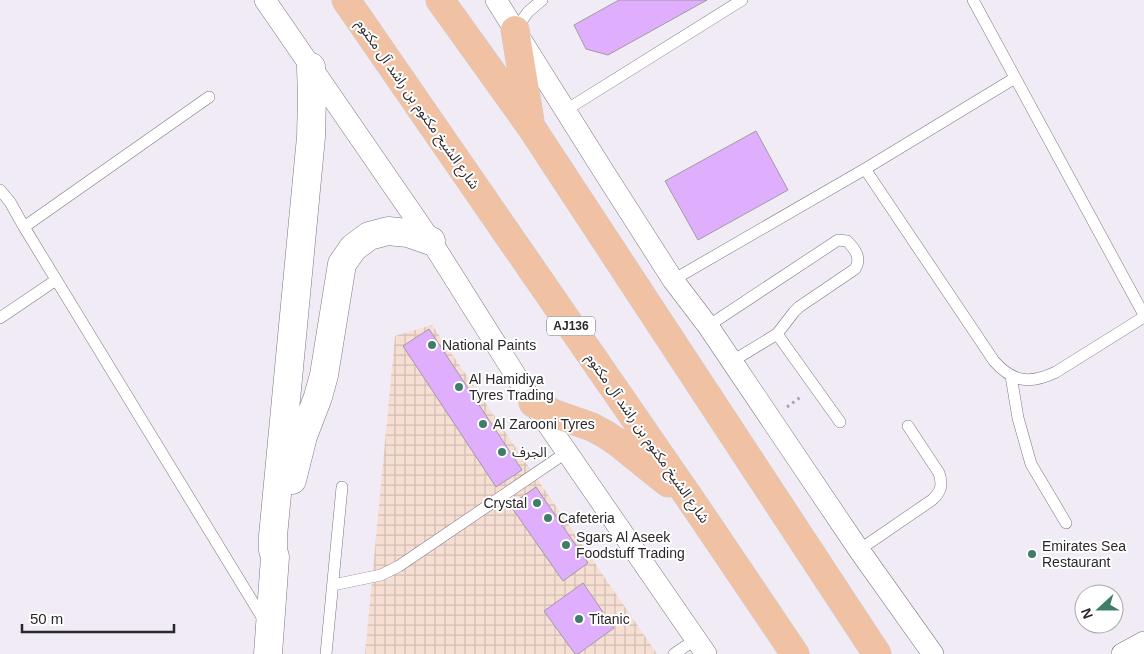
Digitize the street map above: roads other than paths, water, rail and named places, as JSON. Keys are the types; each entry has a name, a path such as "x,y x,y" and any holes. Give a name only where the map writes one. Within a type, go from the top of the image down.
{"main road":[{"name":"شارع الشيخ مكتوم بن راشد آل مكتوم","path":"346,0 795,654"},
{"path":"440,0 531,128 877,653"},
{"path":"515,30 531,128"},
{"path":"533,403 605,434 628,450 693,503"}],"street":[{"path":"265,0 431,241 533,403 701,647"},
{"path":"496,0 673,280 708,326 859,550 933,654"},
{"path":"274,647 275,557 273,536 311,137 311,67"},
{"path":"275,557 282,539 303,436 324,375 342,264 353,248 369,236 388,231 408,233 431,241"},
{"path":"1122,654 1144,642"}],"lane":[{"path":"515,30 528,12 542,0"},
{"path":"566,110 742,0"},
{"path":"865,170 994,361 1001,370 1011,376 1023,380 1046,377 1144,316 973,0"},
{"path":"673,280 865,170 1015,78"},
{"path":"24,227 209,97"},
{"path":"0,190 10,202 274,647"},
{"path":"708,326 838,240 847,241 857,254 858,264 855,268 799,307 777,334 731,362"},
{"path":"0,318 56,280"},
{"path":"777,334 840,422"},
{"path":"1011,376 1018,418 1031,464 1066,523"},
{"path":"859,550 932,500 938,495 941,488 942,480 939,473 908,426"},
{"path":"333,585 381,575 399,566 567,452"},
{"path":"326,654 342,487"},
{"path":"674,654 701,647"}],"place":[{"name":"National Paints","path":"432,345"},
{"name":"Al Hamidiya Tyres Trading","path":"459,387"},
{"name":"Al Zarooni Tyres","path":"483,424"},
{"name":"الجرف","path":"502,452"},
{"name":"Crystal","path":"537,503"},
{"name":"Cafeteria","path":"548,518"},
{"name":"Sgars Al Aseek Foodstuff Trading","path":"566,545"},
{"name":"Emirates Sea Restaurant","path":"1032,554"},
{"name":"Titanic","path":"579,619"}]}
